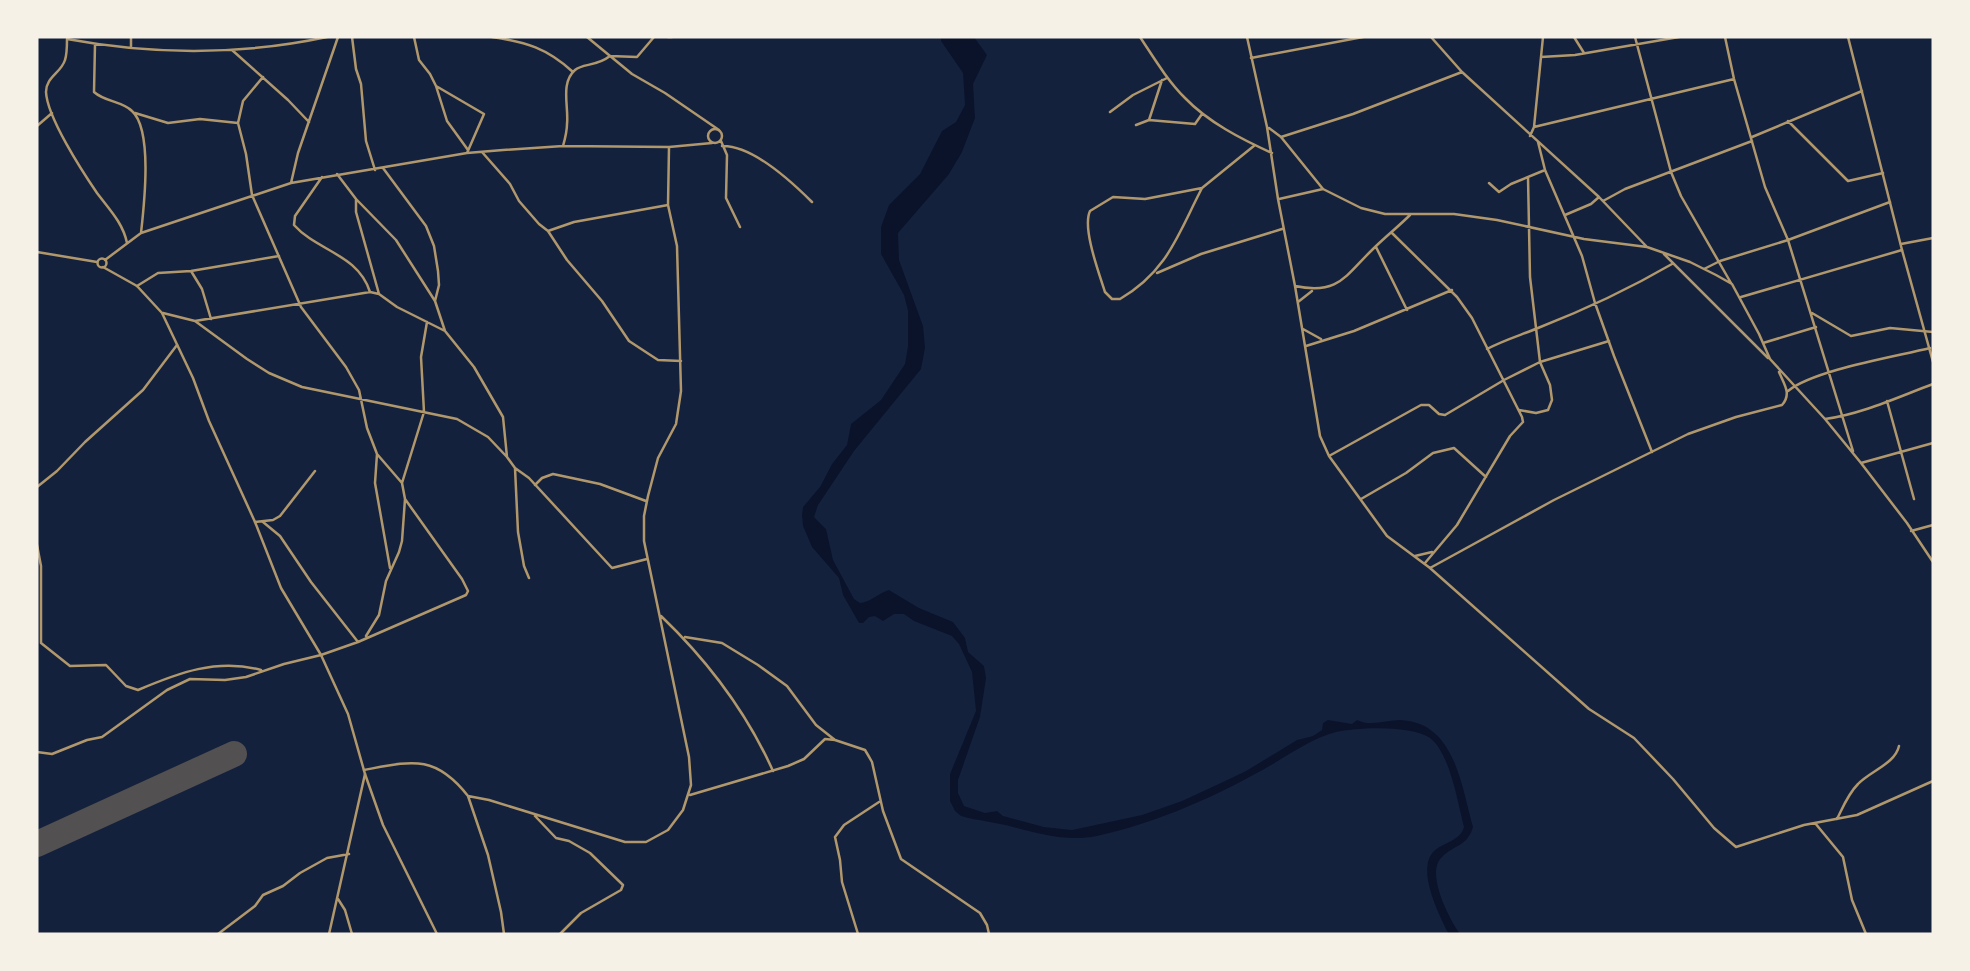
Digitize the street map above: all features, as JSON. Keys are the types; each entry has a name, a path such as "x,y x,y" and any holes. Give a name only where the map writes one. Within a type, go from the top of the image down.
{"street":[{"path":"62,37 131,48 209,52 327,37"},
{"path":"131,37 131,48"},
{"path":"291,183 338,37"},
{"path":"352,37 361,84 366,141 375,170"},
{"path":"414,37 419,60 436,86 447,121 468,152"},
{"path":"492,37 544,50 553,54 573,72"},
{"path":"587,37 632,75 719,130 723,135 721,141 727,155 726,198 740,227"},
{"path":"563,146 567,124 566,88 573,72 578,68 601,64 610,56 637,57 654,37"},
{"path":"1140,37 1167,78 1202,114 1272,153"},
{"path":"1247,37 1272,153 1320,436 1329,456 1387,536 1425,563 1580,702 1634,738 1731,845 1741,847 1766,836 1873,809 1933,781"},
{"path":"1251,58 1363,37"},
{"path":"1431,37 1462,72 1599,197 1647,247"},
{"path":"1530,136 1534,127 1543,37"},
{"path":"1574,37 1584,53"},
{"path":"1635,37 1649,99 1681,196 1720,261 1770,359"},
{"path":"1541,57 1584,53 1679,37"},
{"path":"1725,37 1734,79 1765,187 1788,240 1855,455"},
{"path":"1848,37 1933,362"},
{"path":"67,39 65,62 47,82 52,113 60,133 85,174 117,219 127,243"},
{"path":"95,44 94,92 100,97 127,107 135,113 168,123 201,119 238,123"},
{"path":"230,49 309,122"},
{"path":"1281,137 1353,114 1462,72"},
{"path":"263,77 243,102 238,123 252,195 304,312 346,367 363,398 363,413 377,454 402,482"},
{"path":"1110,112 1126,99 1167,78"},
{"path":"1534,127 1734,79"},
{"path":"1149,120 1162,80"},
{"path":"436,86 484,114 468,152"},
{"path":"1603,201 1625,189 1752,139 1862,91"},
{"path":"37,127 52,113"},
{"path":"135,113 141,123 146,150 141,233"},
{"path":"1136,125 1149,120 1195,124 1202,114"},
{"path":"708,121 712,143"},
{"path":"1788,121 1847,181 1883,173"},
{"path":"1267,127 1281,137 1323,189 1345,202 1374,212 1454,214 1529,225 1574,237 1626,246 1647,247 1704,269 1732,284"},
{"path":"700,145 715,129 719,130"},
{"path":"105,260 141,233 291,183 337,174 375,170 468,152 563,146 669,147 721,141"},
{"path":"1538,142 1545,170 1574,237 1595,303 1652,452"},
{"path":"1202,188 1145,199 1113,197 1096,206 1088,214 1094,254 1108,297 1120,299 1140,288 1154,275 1178,240 1202,188 1255,145"},
{"path":"722,146 737,147 747,152 797,187 812,202"},
{"path":"468,796 480,797 625,842 636,843 660,836 668,830 690,795 689,757 647,559 644,529 647,501 658,458 676,424 681,391 677,246 668,205 669,147"},
{"path":"482,152 510,184 519,201 548,231 629,341 658,360 681,361"},
{"path":"383,168 426,226 434,246 439,285 435,301"},
{"path":"1489,183 1499,192 1545,170"},
{"path":"337,174 356,199 396,240 435,301 445,331 474,367 498,406 506,430 508,457"},
{"path":"322,177 295,216 294,225 304,235 346,259 363,278 370,292"},
{"path":"1519,410 1542,413 1551,407 1550,385 1540,362 1530,276 1528,177"},
{"path":"1522,179 1528,184"},
{"path":"1278,199 1323,189"},
{"path":"1565,215 1591,204 1599,197"},
{"path":"356,199 358,220 379,294"},
{"path":"1704,269 1720,261 1788,240 1890,202"},
{"path":"548,231 574,222 668,205"},
{"path":"1298,302 1313,290 1338,283 1352,273 1375,247 1411,214"},
{"path":"1154,275 1201,254 1283,229"},
{"path":"1392,233 1415,258 1452,290 1472,318 1523,422 1510,436 1457,525 1425,563"},
{"path":"1901,244 1933,239"},
{"path":"1375,247 1407,310"},
{"path":"1739,297 1902,250"},
{"path":"37,252 97,262 137,286 162,313 193,377 209,421 255,522 281,588 321,655 348,714 364,772 383,825 437,934"},
{"path":"1661,252 1770,359 1825,419 1907,523 1933,562"},
{"path":"137,286 158,273 191,271 279,256"},
{"path":"97,262 100,258 105,260"},
{"path":"103,267 106,265 105,260"},
{"path":"1487,349 1630,288 1672,264"},
{"path":"191,271 202,289 211,320"},
{"path":"1295,286 1313,290"},
{"path":"1306,346 1321,339 1354,331 1452,290"},
{"path":"162,313 195,321 211,320 299,302 370,292 379,294 397,307 445,331"},
{"path":"1448,293 1457,297"},
{"path":"1811,313 1851,336 1889,328 1933,332"},
{"path":"195,321 247,359 287,381 322,391 444,415 468,424 488,437 612,568 647,559"},
{"path":"365,637 379,615 386,581 402,541 405,499 402,482 424,412 421,358 422,339 427,322"},
{"path":"1763,343 1816,327"},
{"path":"1303,329 1321,339"},
{"path":"1329,456 1421,405 1429,405 1439,414 1445,415 1540,362 1609,341"},
{"path":"37,487 144,390 177,345"},
{"path":"1787,391 1830,373 1930,348"},
{"path":"1430,568 1554,500 1688,433 1736,417 1776,408 1785,402 1787,391 1778,369"},
{"path":"1825,419 1842,417 1933,384"},
{"path":"1886,401 1914,499"},
{"path":"1650,443 1660,448"},
{"path":"1860,463 1933,443"},
{"path":"1360,500 1406,473 1433,453 1454,448 1486,477"},
{"path":"377,454 375,482 391,571"},
{"path":"515,468 518,533 529,578"},
{"path":"255,522 280,516 315,471"},
{"path":"535,485 542,478 554,474 600,484 647,501"},
{"path":"37,752 52,754 102,737 166,690 187,680 246,677 321,655 358,642 468,593 462,579 405,499"},
{"path":"263,522 280,536 358,642"},
{"path":"1907,523 1917,527"},
{"path":"1911,531 1917,527 1933,525"},
{"path":"37,545 41,566 41,643 70,666 106,665 126,686 138,690 181,671 199,667 233,664 263,671"},
{"path":"1415,556 1433,552"},
{"path":"661,616 708,664 733,698 751,725 774,771"},
{"path":"682,637 722,643 758,665 787,686 816,725 835,740 865,750 872,762 880,802 901,859 980,913 988,925 989,934"},
{"path":"690,795 774,771 804,759 821,741 835,740"},
{"path":"1837,819 1851,792 1896,755 1899,746"},
{"path":"364,772 406,762 429,766 453,778 468,796 488,855 504,934"},
{"path":"329,934 349,853 364,772"},
{"path":"858,934 842,882 835,837 844,825 880,802"},
{"path":"533,813 556,838 569,841 590,853 623,885 621,890 574,917 560,934"},
{"path":"1815,823 1843,858 1852,900 1866,934"},
{"path":"218,934 255,906 263,895 283,886 327,858 349,853"},
{"path":"338,899 352,934"}],"water":[{"path":"941,37 974,37 987,55 973,84 975,118 962,152 949,174 898,233 899,260 923,326 925,348 921,369 854,451 818,505 814,517 826,529 833,560 854,599 860,603 864,602 889,590 919,608 953,622 965,638 968,652 984,666 986,678 980,717 958,780 958,793 964,806 985,813 997,811 1003,816 1044,827 1072,830 1142,815 1182,801 1246,771 1297,740 1313,736 1322,730 1323,723 1328,720 1352,724 1357,720 1373,723 1400,720 1418,723 1433,732 1453,758 1473,827 1464,842 1442,857 1437,864 1437,884 1450,918 1460,934 1449,934 1447,931 1430,891 1427,868 1434,851 1455,838 1464,827 1456,793 1448,767 1437,745 1430,738 1410,731 1370,728 1326,735 1198,802 1138,825 1086,838 1033,832 967,818 955,811 950,801 950,774 976,711 972,672 959,644 952,636 914,621 904,614 894,614 883,621 875,616 869,617 859,623 843,595 839,578 812,547 803,526 802,515 803,507 820,487 832,464 847,445 851,424 881,400 905,364 908,311 904,295 881,254 881,227 889,205 920,174 942,131 956,122 965,105 963,73"}],"runway":[{"path":"37,844 234,754"}]}
